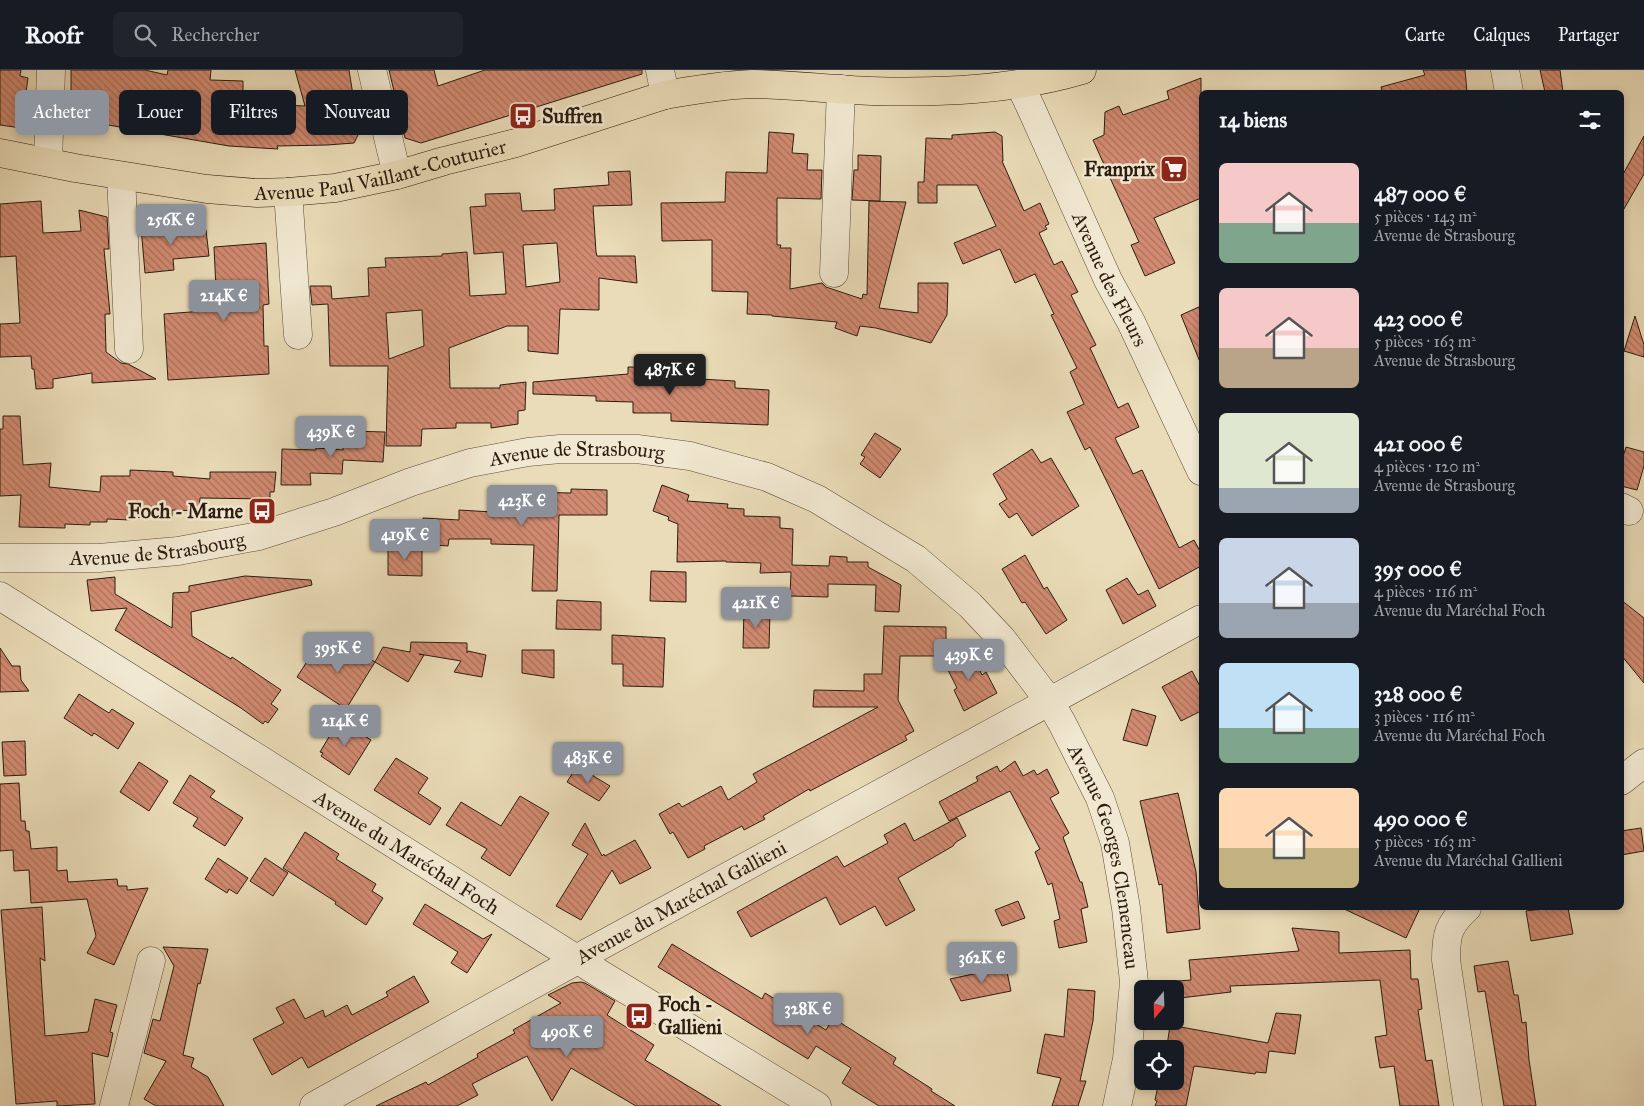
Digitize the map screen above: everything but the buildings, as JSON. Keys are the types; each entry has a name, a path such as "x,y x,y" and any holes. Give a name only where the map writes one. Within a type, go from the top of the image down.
{"main road":[{"name":"Avenue Paul Vaillant-Couturier","path":"0,153 121,176 207,189 257,193 288,192 335,188 397,175 444,160 516,143 662,83 687,91 752,84 831,82 898,92 1020,85 1082,70"}],"street":[{"path":"48,162 51,70"},
{"path":"372,70 397,175"},
{"path":"1505,70 1509,90"},
{"path":"831,82 834,273"},
{"name":"Avenue des Fleurs","path":"1020,85 1108,280 1131,322 1199,467"},
{"path":"121,176 129,349"},
{"path":"288,192 298,335"},
{"name":"Avenue de Strasbourg","path":"0,560 99,558 178,550 259,536 334,512 411,482 470,463 528,452 560,449 637,450 690,456 767,477 816,499 916,559 970,606 1002,639 1050,702"},
{"name":"Avenue du Maréchal Foch","path":"0,596 578,959 817,1106"},
{"name":"Avenue du Maréchal Gallieni","path":"314,1106 578,959 1199,621"},
{"name":"Avenue Georges Clemenceau","path":"1050,702 1100,798 1115,843 1134,982 1127,1059 1117,1106"},
{"path":"1624,779 1644,763"},
{"path":"1465,910 1450,926 1446,938 1446,960 1468,1106"},
{"path":"114,1106 151,961"}],"place":[{"name":"Suffren","path":"523,116"},
{"name":"Franprix","path":"1174,169"},
{"name":"Foch - Marne","path":"262,511"},
{"name":"Foch - Gallieni","path":"639,1016"}]}
